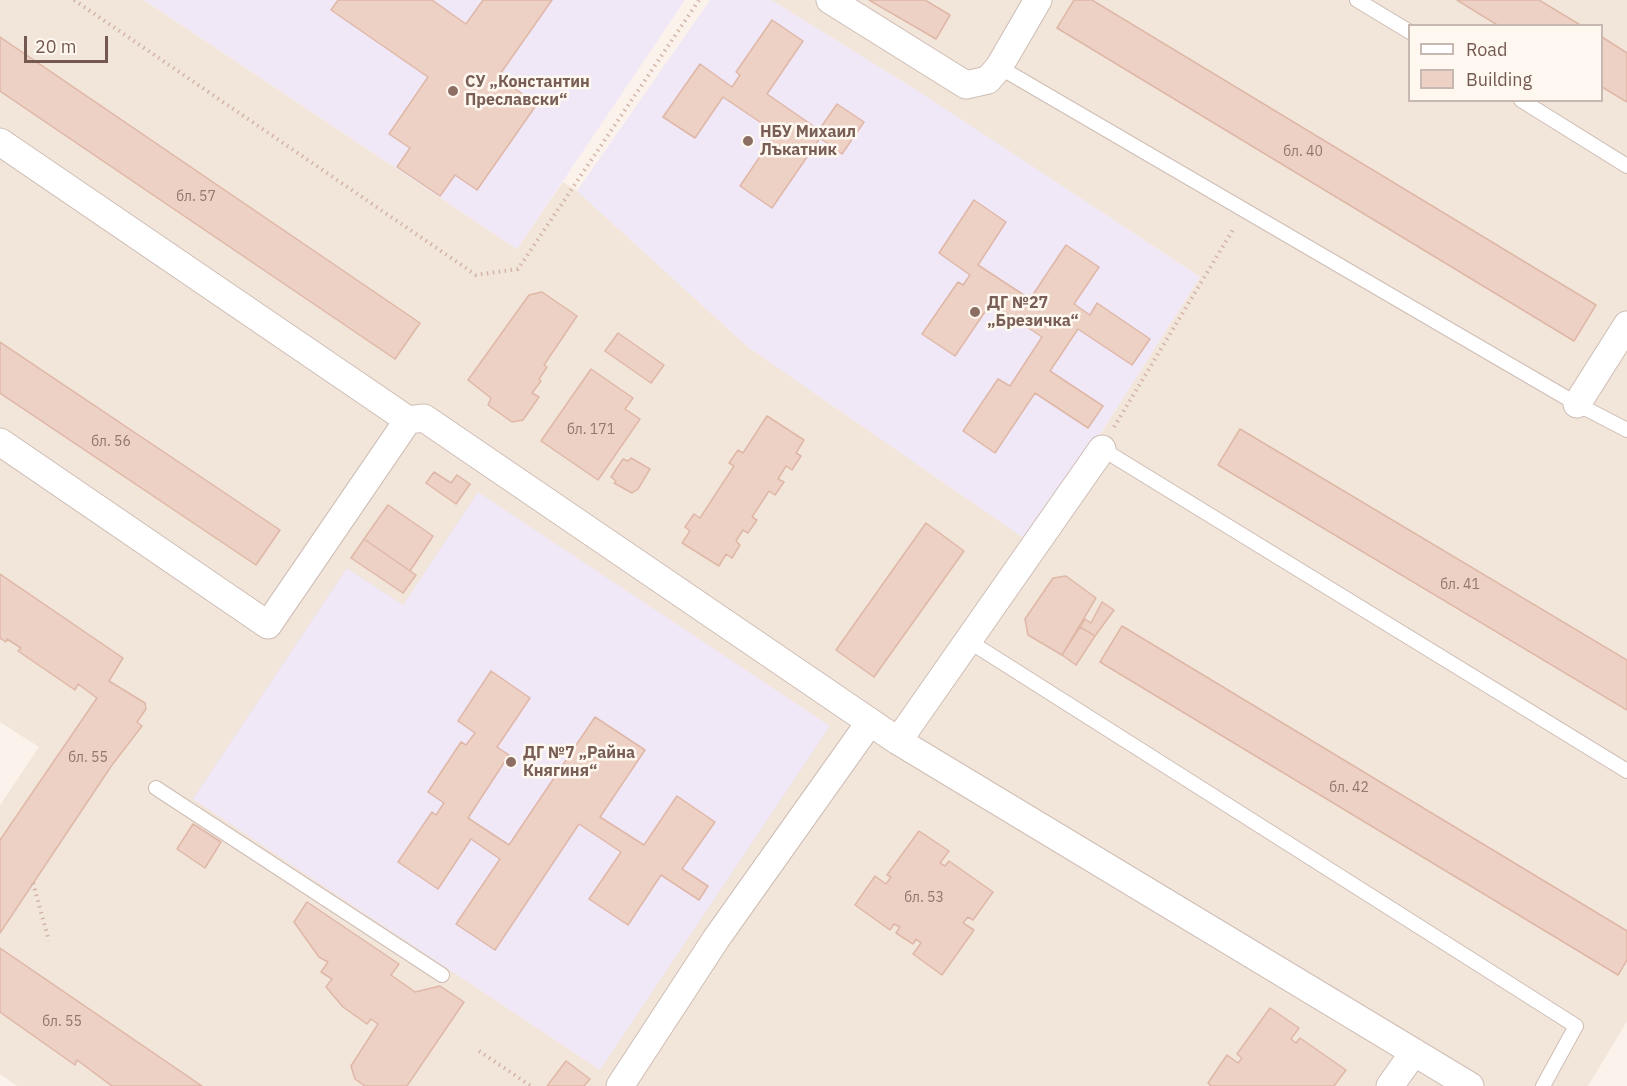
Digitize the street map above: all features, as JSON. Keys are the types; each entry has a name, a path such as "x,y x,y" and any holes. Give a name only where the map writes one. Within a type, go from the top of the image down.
{"street":[{"path":"830,0 966,85 988,80 999,67 1038,0"},
{"path":"0,142 408,420 424,418 898,741 1470,1086"},
{"path":"1577,404 1627,325"},
{"path":"0,442 268,625 408,420"},
{"path":"898,741 1101,448"},
{"path":"620,1086 716,939 870,722"},
{"path":"1390,1086 1414,1052"}],"lane":[{"path":"1357,0 1408,31"},
{"path":"999,67 1577,404 1627,430"},
{"path":"1524,102 1627,166"},
{"path":"1101,448 1627,771"},
{"path":"967,640 1576,1026 1542,1086"},
{"path":"156,788 442,975"}],"path":[{"path":"74,0 476,275 518,269 699,0"},
{"path":"1101,448 1245,211"},
{"path":"33,882 49,941"},
{"path":"479,1051 531,1086"}],"shaded area":[{"path":"0,0 144,0 517,249 563,182 577,191 748,347 1031,543 1200,277 918,91 771,0 1627,0 1627,1021 1588,1086 17,1086 0,1074 0,805 39,747 0,722"},
{"name":"СУ „Константин Преславски“","path":"144,0 685,0 517,249"},
{"name":"ДГ №27 „Брезичка“","path":"710,0 771,0 918,91 1200,277 1031,543 748,347 577,191"},
{"name":"ДГ №7 „Райна Княгиня“","path":"478,492 830,726 600,1070 193,799 347,568 403,605"}],"building":[{"path":"338,0 432,0 466,24 483,0 552,0 498,77 537,104 477,190 455,175 440,196 397,167 410,148 389,134 428,77 331,10"},
{"path":"869,0 925,0 950,15 936,39"},
{"path":"1074,0 1092,0 1596,305 1574,341 1057,28"},
{"path":"1457,0 1539,0 1579,24 1496,24"},
{"path":"772,20 803,41 767,94 819,130 837,104 864,122 842,154 820,138 772,208 740,186 776,133 723,97 695,138 663,117 700,64 732,87 740,75 736,72"},
{"path":"0,37 420,323 395,359 0,91"},
{"path":"1603,38 1627,53 1627,102 1603,88"},
{"path":"974,200 1006,222 978,265 1030,299 1066,245 1099,267 1074,304 1090,315 1097,303 1150,339 1132,365 1078,329 1050,371 1103,406 1088,428 1035,393 995,453 963,431 998,379 1010,386 1042,337 991,303 955,356 922,334 958,282 963,285 970,275 939,253"},
{"path":"542,292 577,316 544,365 547,367 539,379 541,381 532,393 539,397 523,420 512,422 488,405 491,398 468,380 529,295"},
{"path":"618,333 664,365 651,383 605,351"},
{"path":"0,342 280,530 256,565 0,393"},
{"path":"591,369 633,398 625,409 640,419 598,480 541,441"},
{"path":"767,416 804,440 796,453 801,456 792,470 786,466 778,479 784,482 775,495 769,491 752,517 757,520 748,533 743,530 736,541 740,545 732,558 726,554 719,566 682,543 690,531 685,527 694,514 700,518 734,466 729,463 738,450 743,453"},
{"path":"1240,429 1627,660 1627,710 1218,465"},
{"path":"631,458 650,469 638,489 632,493 614,483 616,481 611,477 623,459 628,461"},
{"path":"434,472 451,483 457,475 470,484 456,504 426,483"},
{"path":"388,505 433,536 410,571 364,539"},
{"path":"926,523 964,551 874,677 836,650"},
{"path":"364,539 416,575 403,593 351,558"},
{"path":"0,574 123,658 109,681 145,703 146,709 137,722 142,726 112,765 0,933 0,840 97,698 78,684 75,690 18,651 21,648 7,639 6,642 0,638"},
{"path":"1066,576 1096,598 1062,655 1028,635 1025,619 1053,578"},
{"path":"1102,602 1114,610 1095,636 1080,627 1085,619 1091,623"},
{"path":"1122,626 1627,931 1627,960 1618,975 1100,662"},
{"path":"1080,627 1095,636 1076,665 1062,655"},
{"path":"491,671 530,698 497,747 509,755 468,818 509,845 595,717 645,750 600,817 644,845 677,796 715,822 682,869 708,886 699,900 661,875 628,925 589,899 621,852 579,824 495,950 456,924 500,859 471,839 438,889 398,862 432,812 436,815 444,803 428,792 461,742 466,745 475,733 458,721"},
{"path":"193,824 221,842 205,868 177,849"},
{"path":"919,831 949,851 940,863 945,866 949,861 993,892 973,920 968,917 963,923 974,930 942,975 913,954 921,943 916,939 913,944 896,933 900,927 894,924 890,930 855,905 875,876 886,884 891,877 887,875"},
{"path":"307,902 399,964 391,975 415,992 440,986 464,1002 407,1086 365,1086 355,1079 351,1066 378,1024 371,1019 367,1024 343,1007 326,987 332,979 321,972 328,962 319,957 294,922"},
{"path":"0,948 202,1086 112,1086 77,1060 75,1065 0,1012"},
{"path":"1270,1008 1299,1028 1291,1039 1296,1043 1300,1038 1346,1070 1334,1086 1211,1086 1208,1083 1227,1055 1238,1063 1242,1058 1237,1054"},
{"path":"566,1061 590,1079 584,1086 547,1086"}],"place":[{"name":"СУ „Константин Преславски“","path":"453,91"},
{"name":"НБУ Михаил Лъкатник","path":"748,141"},
{"name":"ДГ №27 „Брезичка“","path":"975,312"},
{"name":"ДГ №7 „Райна Княгиня“","path":"511,762"}]}
